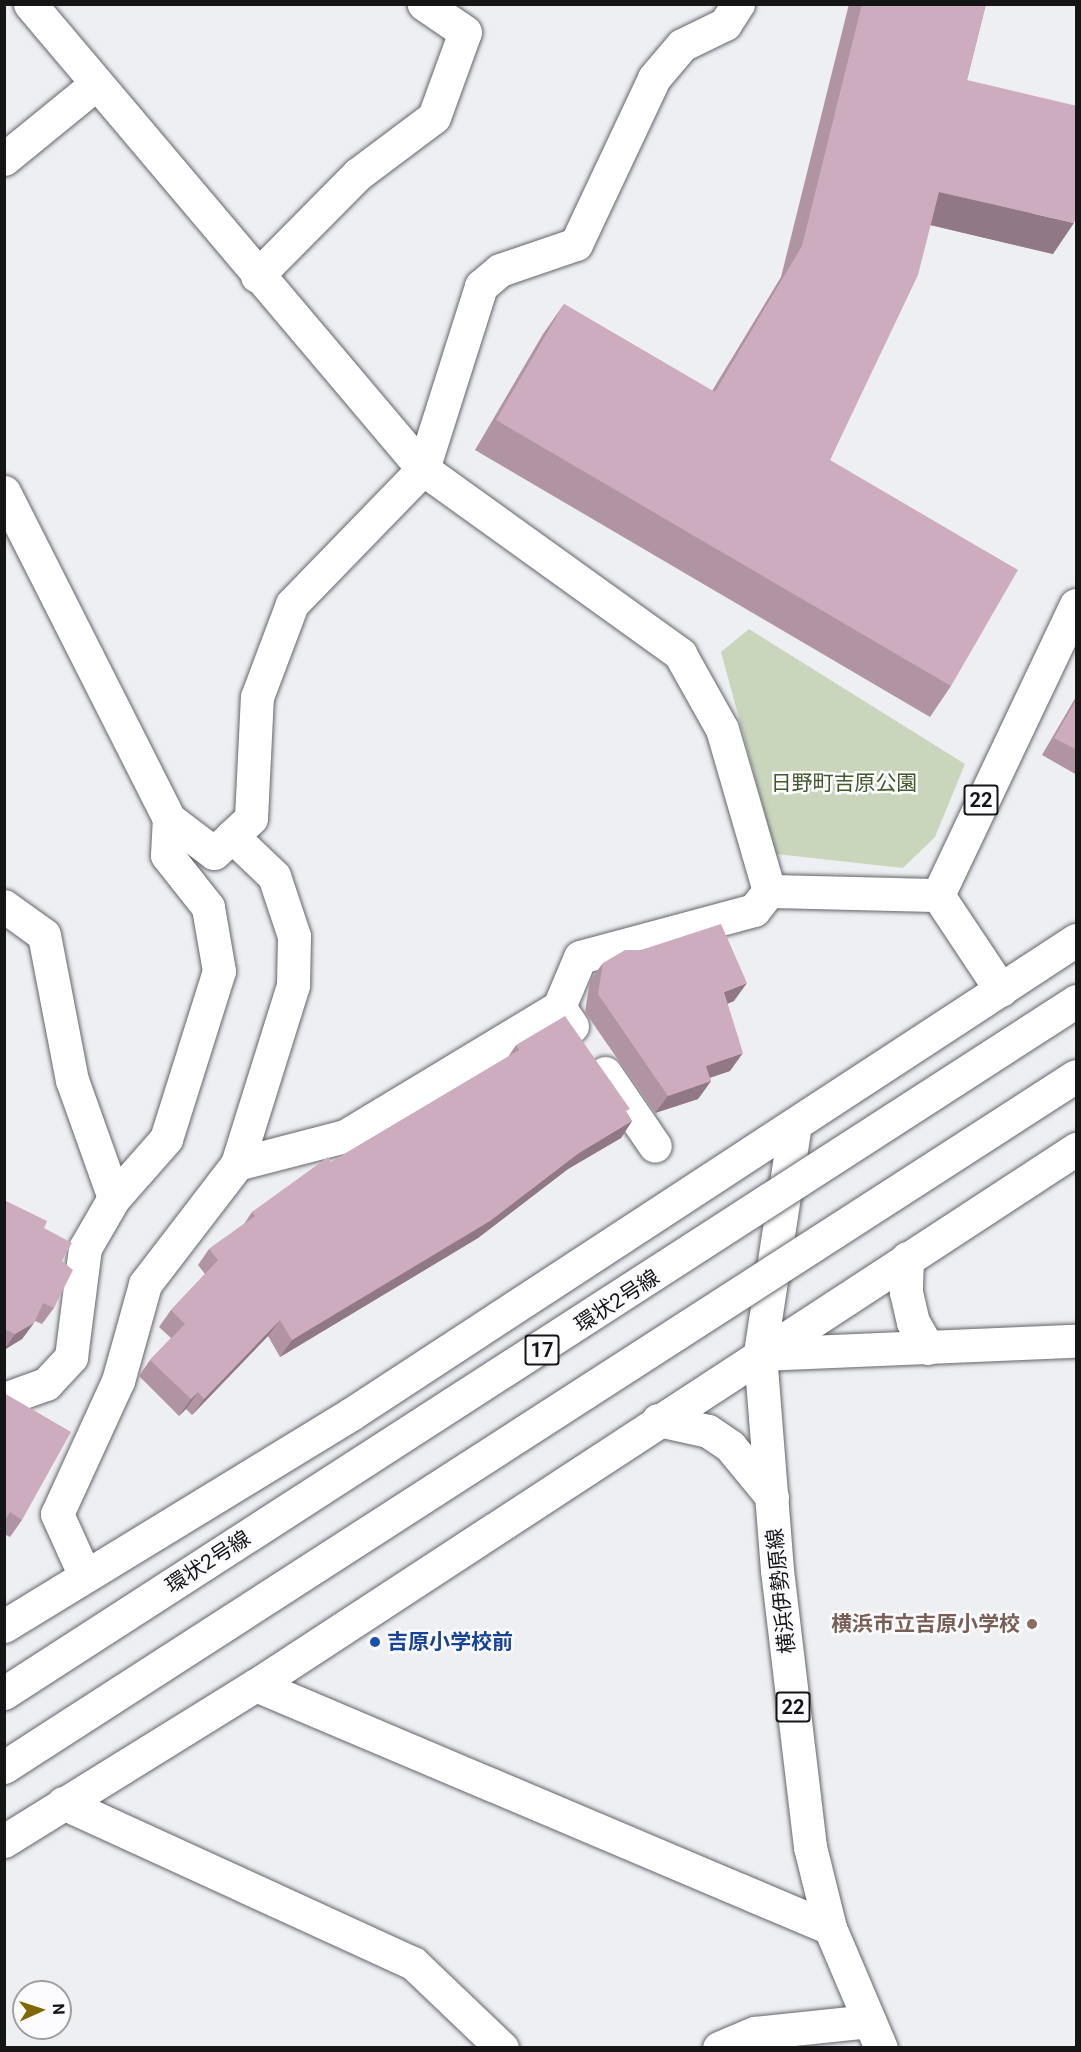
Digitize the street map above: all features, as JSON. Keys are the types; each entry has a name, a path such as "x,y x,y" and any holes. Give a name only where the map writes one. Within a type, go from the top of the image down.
{"main road":[{"path":"30,4 257,276 423,468 680,654 722,729 769,891"},
{"path":"257,276 358,174 434,117 465,32 424,4"},
{"path":"223,844 251,818 256,698 292,604 423,468 481,286 500,270 576,244 654,78 682,45 726,24 738,4"},
{"path":"4,159 96,84"},
{"path":"4,492 170,819 167,855 208,907 219,971 166,1138 114,1198 85,1248 71,1357 46,1384 4,1399"},
{"name":"22","path":"938,895 1077,605"},
{"path":"84,1576 57,1514 118,1381 146,1284 237,1164 293,985 294,936 274,876 223,844 170,819"},
{"path":"769,891 938,895 1001,990"},
{"path":"237,1164 345,1136 559,1007 580,957 754,910 769,891"},
{"path":"4,906 44,935 72,1080 114,1198"},
{"path":"4,1626 351,1414 1077,940"},
{"name":"環状2号線","path":"4,1693 1077,1001"},
{"path":"559,1007 655,1146"},
{"path":"4,1767 1077,1076"},
{"name":"横浜伊勢原線","path":"795,1124 760,1354 771,1497 810,1847 830,1928 875,2034"},
{"path":"4,1841 256,1685 658,1420 1077,1149"},
{"path":"907,1258 906,1292 913,1322 928,1348"},
{"path":"760,1354 1077,1341"},
{"path":"658,1420 716,1436 771,1497"},
{"path":"256,1685 830,1928"},
{"path":"63,1803 413,1963 502,2048"},
{"path":"719,2048 755,2033 875,2034"}],"green space":[{"name":"日野町吉原公園","path":"749,629 965,764 935,837 903,868 776,854 721,652"}],"building":[{"path":"862,4 986,4 967,80 1077,106 1077,214 1074,223 939,192 918,275 830,460 1018,570 951,686 496,420 564,304 715,392 802,246"},
{"path":"1077,699 1077,750 1054,738"},
{"path":"721,924 747,983 724,992 743,1053 706,1066 711,1081 668,1096 598,994 603,963 625,950 641,950"},
{"path":"565,1016 630,1109 626,1111 632,1121 579,1153 490,1221 292,1340 280,1320 204,1399 198,1392 191,1399 150,1360 185,1324 171,1310 218,1260 209,1249 255,1216 252,1212 328,1157 331,1162 519,1050 516,1045"},
{"path":"4,1200 47,1221 44,1228 72,1243 62,1261 73,1270 54,1308 43,1303 34,1323 15,1334 4,1329"},
{"path":"4,1393 71,1432 22,1520 10,1512 4,1522"}],"place":[{"name":"横浜市立吉原小学校","path":"1032,1624"},
{"name":"吉原小学校前","path":"375,1642"}]}
